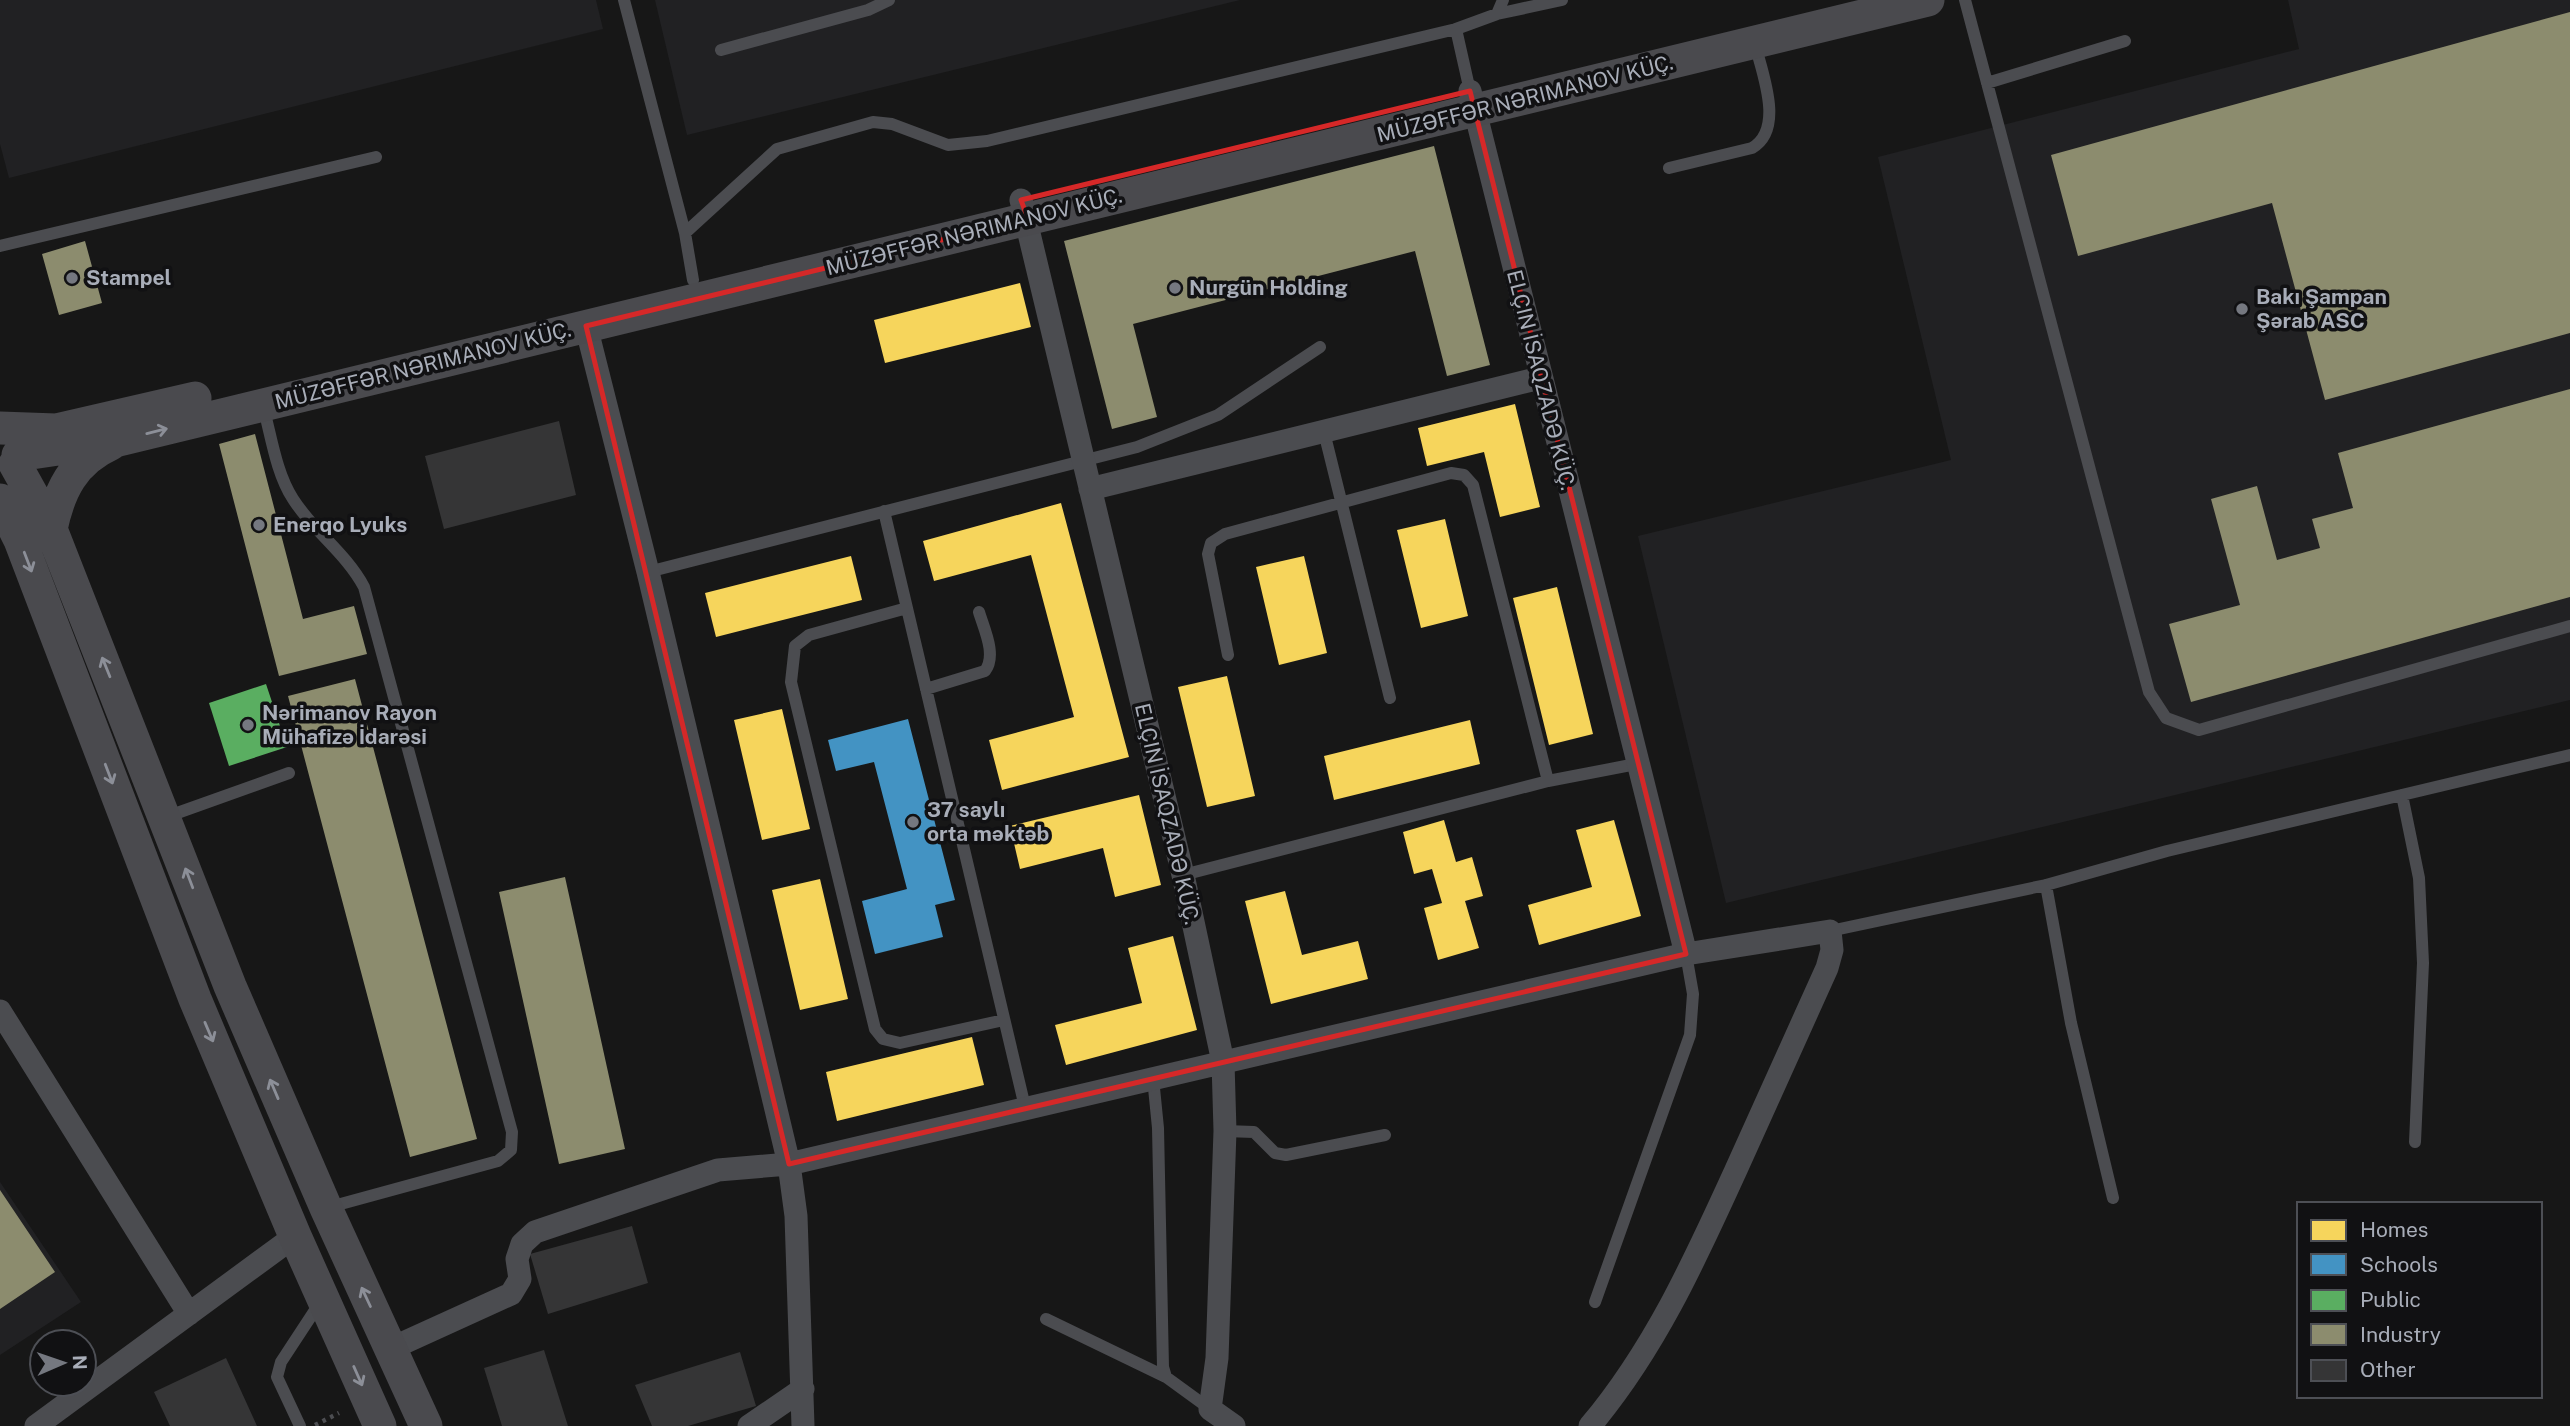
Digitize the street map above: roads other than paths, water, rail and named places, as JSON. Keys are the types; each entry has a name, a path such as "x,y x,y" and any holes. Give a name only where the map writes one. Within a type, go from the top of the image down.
{"main road":[{"path":"426,1426 326,1208 230,986 51,529 7,450 56,430 693,280 1025,209 1472,102 1848,0"},
{"name":"MÜZƏFFƏR NƏRIMANOV KÜÇ.","path":"1472,102 1755,44 1928,0"},
{"name":"MÜZƏFFƏR NƏRIMANOV KÜÇ.","path":"7,450 119,440 586,326 1025,209"},
{"path":"51,529 55,507 68,480 95,451 119,440"},
{"path":"0,500 20,540 195,999 295,1236 380,1426"},
{"path":"195,999 230,986"}],"street":[{"name":"ELÇIN İSAQZADƏ KÜÇ.","path":"1472,102 1636,764 1686,954"},
{"name":"ELÇIN İSAQZADƏ KÜÇ.","path":"1025,209 1183,875 1223,1062 1225,1131 1217,1358 1210,1409"},
{"path":"586,326 648,572 789,1164 796,1216 803,1426"},
{"path":"1090,489 1540,377"},
{"path":"390,1349 511,1294 520,1279 517,1259 522,1244 536,1231 718,1170 789,1164 1686,954 1830,930 1832,950 1827,968 1715,1216 1659,1330 1616,1395 1590,1426"},
{"path":"0,1011 189,1314"},
{"path":"36,1426 295,1236"},
{"path":"749,1426 803,1389"},
{"path":"1210,1409 1234,1426"}],"lane":[{"path":"624,0 685,233 693,280"},
{"path":"721,50 868,10 889,0"},
{"path":"1497,14 1503,0"},
{"path":"685,233 777,149 873,122 892,124 948,145 987,141 1457,29 1497,14 1562,0"},
{"path":"1965,0 2149,692 2166,718 2199,730 2570,626"},
{"path":"1457,29 1472,102"},
{"path":"1987,83 2125,41"},
{"path":"1669,168 1752,148 1761,143 1769,123 1767,91 1755,44"},
{"path":"0,246 376,157"},
{"path":"648,572 1084,463 1163,438 1219,415 1320,346"},
{"path":"262,405 283,479 293,499 356,571 364,587 512,1132 511,1150 498,1161 326,1208"},
{"path":"1324,432 1390,698"},
{"path":"1228,655 1208,554 1211,543 1225,534 1451,472 1464,475 1473,485 1548,781"},
{"path":"884,511 1025,1107"},
{"path":"907,608 809,635 795,646 791,682 875,1029 883,1039 900,1043 1004,1020"},
{"path":"926,689 985,671 990,665 990,654 979,612"},
{"path":"1830,930 2046,885 2167,851 2570,755"},
{"path":"1183,875 1548,781 1636,764"},
{"path":"166,817 289,772"},
{"path":"2402,795 2419,878 2423,963 2415,1142"},
{"path":"2046,885 2071,1023 2113,1198"},
{"path":"1595,1302 1690,1035 1693,994 1686,954"},
{"path":"1153,1078 1158,1128 1162,1357 1166,1377"},
{"path":"1225,1131 1254,1132 1275,1153 1286,1155 1385,1135"},
{"path":"300,1426 277,1377 281,1362 323,1298"},
{"path":"1046,1319 1166,1377 1210,1409"}],"place":[{"name":"Stampel","path":"72,278"},
{"name":"Nurgün Holding","path":"1175,288"},
{"name":"Bakı Şampan Şərab ASC","path":"2242,309"},
{"name":"Enerqo Lyuks","path":"259,525"},
{"name":"Nərimanov Rayon Mühafizə İdarəsi","path":"248,725"},
{"name":"37 saylı orta məktəb","path":"913,822"}]}
